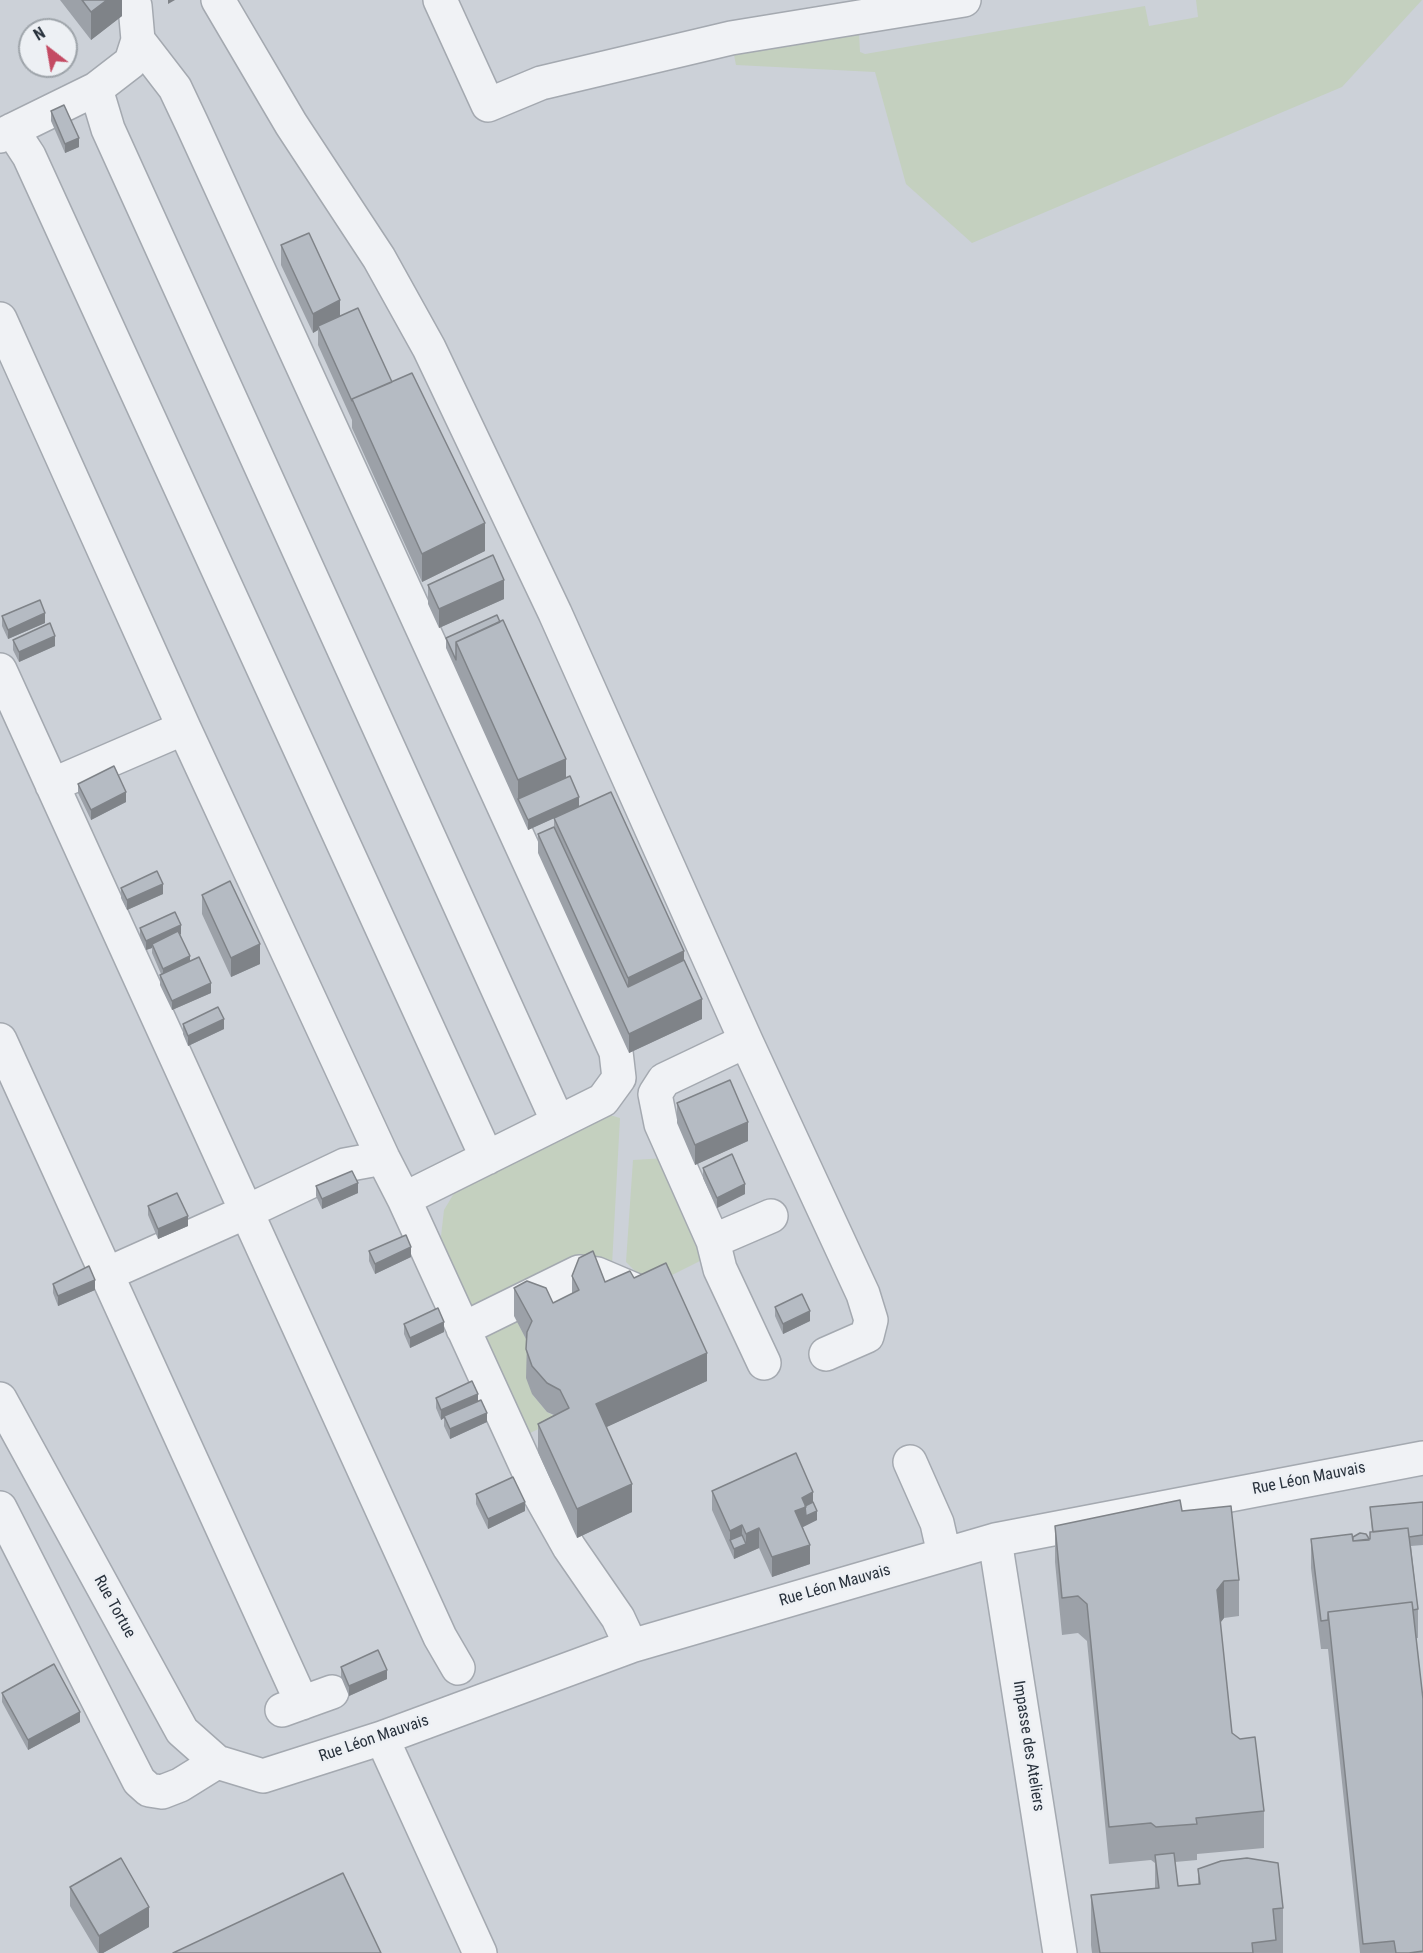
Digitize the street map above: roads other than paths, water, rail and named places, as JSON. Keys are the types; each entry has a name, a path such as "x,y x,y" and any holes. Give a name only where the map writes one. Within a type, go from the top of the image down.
{"street":[{"path":"130,0 135,6 138,40 131,62 96,89 6,133 29,156 487,1158"},
{"path":"218,0 291,124 379,258 429,348 555,614 746,1041 863,1294 871,1320 867,1336 826,1354"},
{"path":"440,0 488,105 541,82 731,38 964,0"},
{"path":"138,40 175,88 616,1052 619,1078 603,1100 404,1199"},
{"path":"96,89 108,129 558,1122"},
{"path":"0,319 184,728 538,1492 569,1547 618,1618 631,1646"},
{"path":"0,670 440,1637 458,1668"},
{"path":"52,785 184,728"},
{"path":"0,1040 106,1274 292,1707 332,1692"},
{"path":"746,1041 664,1080 655,1094 661,1124 713,1241 720,1269 764,1363"},
{"path":"106,1274 345,1165 383,1158"},
{"path":"713,1241 771,1216"},
{"path":"463,1329 579,1272 597,1274 637,1291"},
{"name":"Rue Tortue","path":"0,1399 182,1731 217,1762 263,1776"},
{"name":"Rue Léon Mauvais","path":"263,1776 382,1738 631,1646 995,1540 1423,1458"},
{"path":"910,1462 937,1523 944,1554"},
{"path":"0,1508 139,1781 149,1790 162,1792 180,1785 217,1762"},
{"name":"Impasse des Ateliers","path":"995,1540 1060,1953"},
{"path":"382,1738 480,1953"}]}
